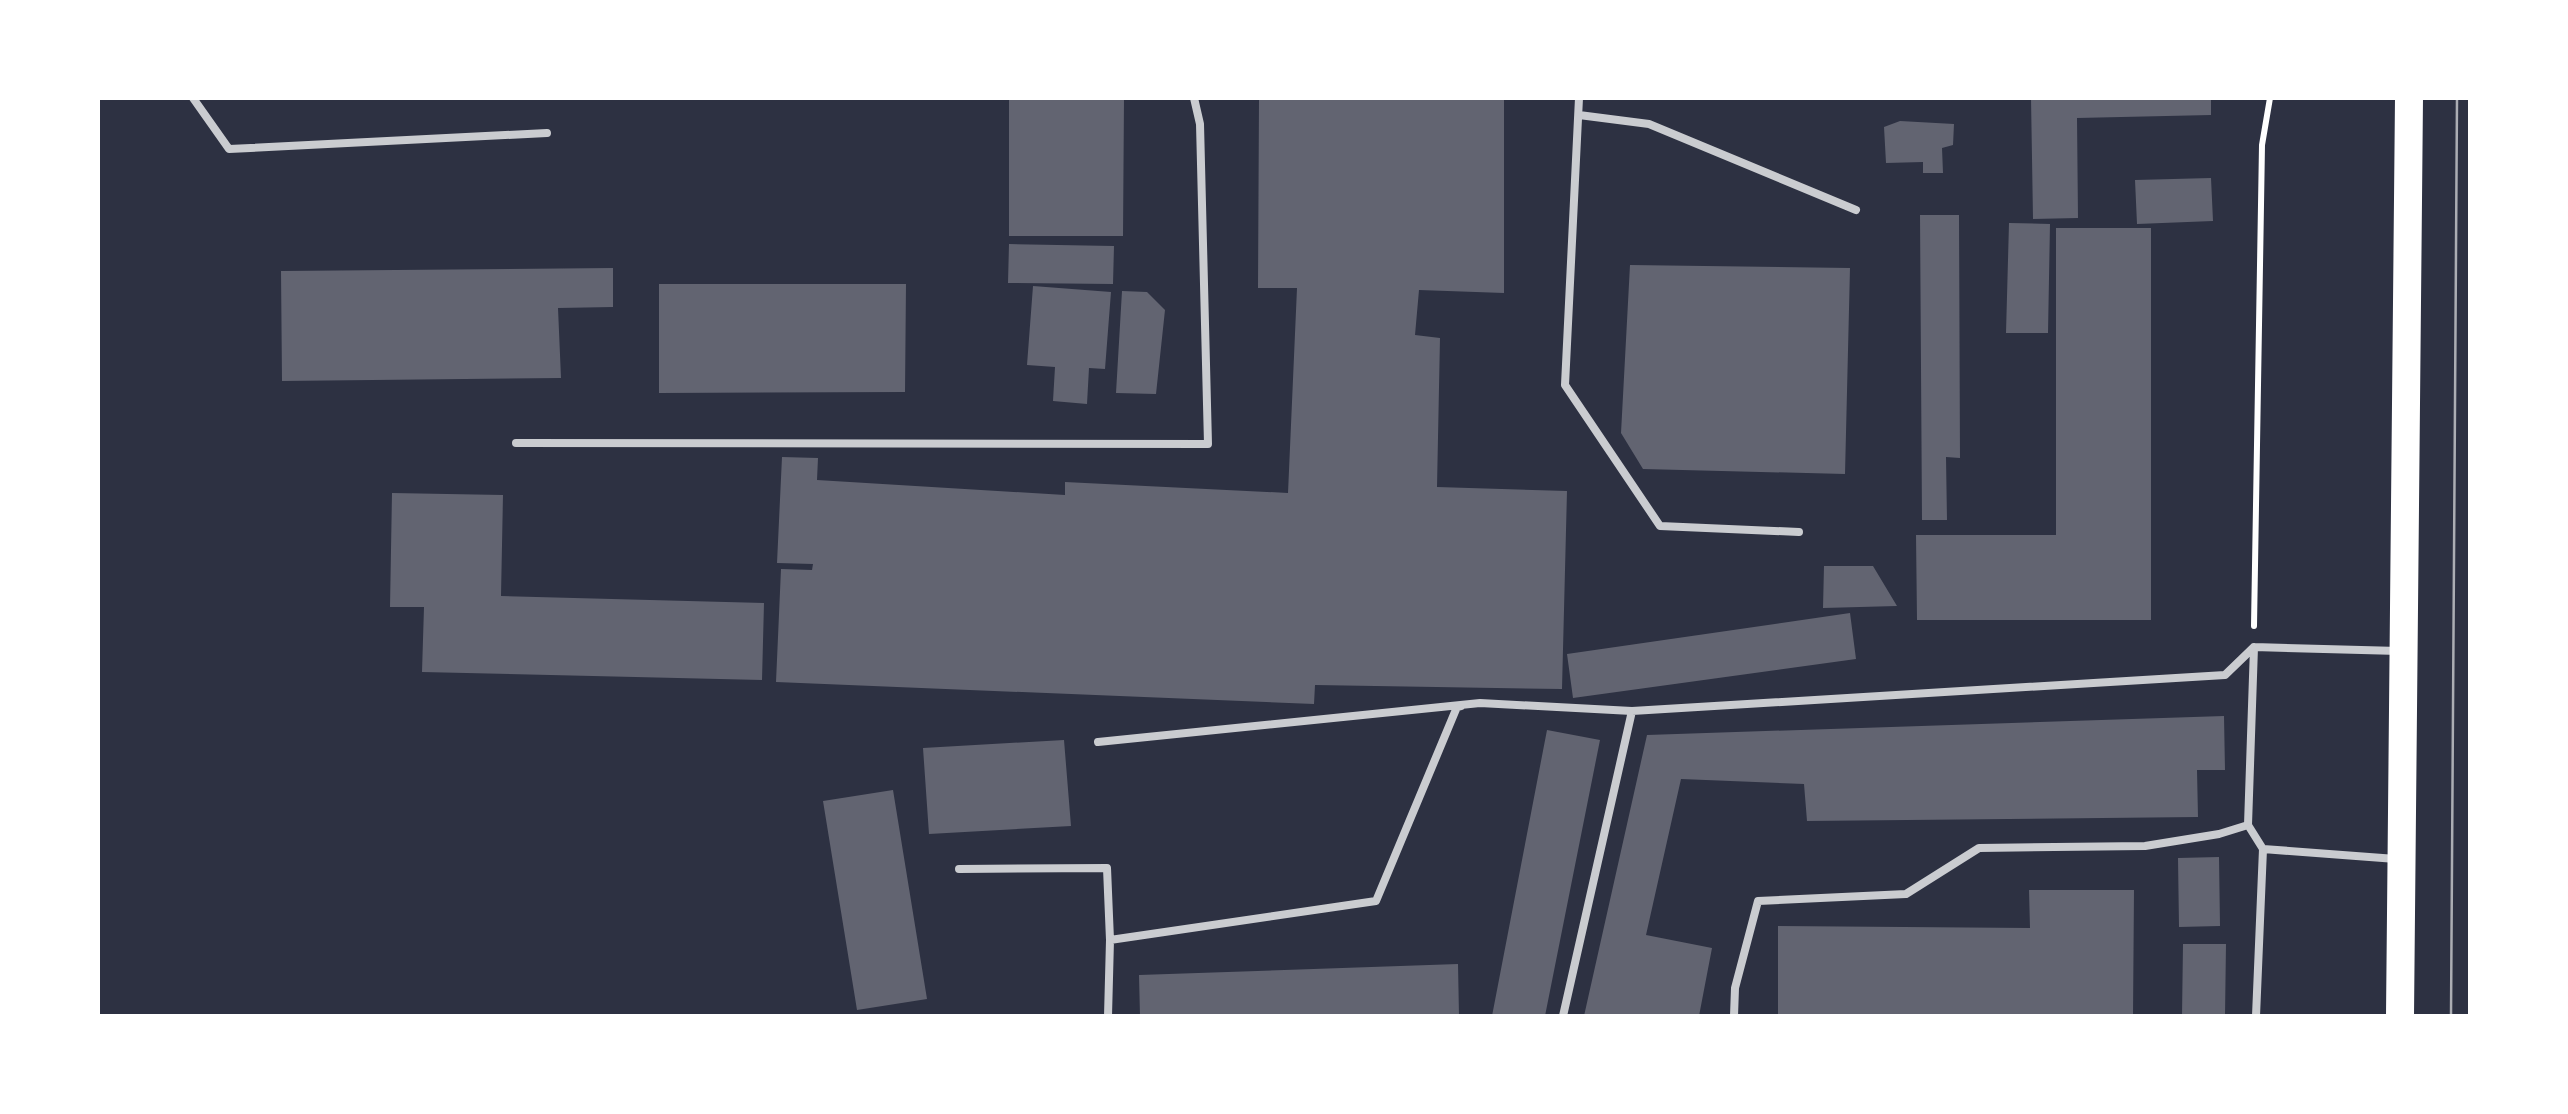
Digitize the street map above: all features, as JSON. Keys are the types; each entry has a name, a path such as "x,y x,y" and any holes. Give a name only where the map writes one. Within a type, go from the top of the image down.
{"highway":[{"path":"2400,1016 2409,98"}],"lane":[{"path":"194,98 229,149 547,132"},
{"path":"516,443 1208,444 1200,124 1194,98"},
{"path":"1579,98 1565,385 1660,526 1799,532"},
{"path":"1579,116 1649,124 1856,210"},
{"path":"2254,647 2248,826 2263,849 2256,1016"},
{"path":"1098,742 1480,702 1632,711 2225,675 2254,647 2404,652"},
{"path":"1110,940 1376,901 1458,706"},
{"path":"1563,1016 1632,711"},
{"path":"1734,1016 1735,988 1758,901 1906,894 1979,848 2145,846 2248,826"},
{"path":"2263,849 2400,860"},
{"path":"958,869 1106,868 1110,940 1108,1016"}],"path":[{"path":"2254,647 2262,145 2270,98"}],"building":[{"path":"1009,98 1124,98 1123,236 1009,236"},
{"path":"1259,98 1504,98 1504,293 1419,290 1415,335 1440,338 1437,487 1567,491 1562,689 1315,685 1314,704 776,682 781,569 812,570 813,564 777,563 782,457 818,458 817,480 1065,495 1065,482 1288,493 1297,288 1258,288"},
{"path":"2031,98 2211,98 2211,115 2077,118 2078,218 2033,219"},
{"path":"1900,121 1954,124 1953,145 1942,148 1943,173 1923,173 1923,162 1886,163 1884,127"},
{"path":"2211,178 2213,221 2137,224 2135,180"},
{"path":"1920,215 1959,215 1960,458 1946,457 1947,520 1922,520"},
{"path":"2009,223 2050,224 2048,333 2006,333"},
{"path":"2056,228 2151,228 2151,620 1917,620 1916,535 2056,535"},
{"path":"1009,244 1114,246 1113,284 1008,283"},
{"path":"1630,265 1850,268 1845,474 1643,469 1621,433"},
{"path":"613,268 613,307 558,308 561,378 282,381 281,271"},
{"path":"659,284 906,284 905,392 659,393"},
{"path":"1033,286 1111,292 1105,369 1089,368 1087,404 1053,401 1055,367 1027,365"},
{"path":"1122,291 1147,292 1165,310 1156,394 1116,393"},
{"path":"392,493 503,495 501,596 764,603 762,680 422,672 424,607 390,607"},
{"path":"1824,566 1873,566 1897,606 1823,608"},
{"path":"1850,613 1856,659 1573,698 1567,654"},
{"path":"2224,716 2225,770 2197,770 2198,817 1807,821 1804,784 1681,779 1646,935 1712,948 1699,1016 1584,1016 1647,735"},
{"path":"1547,730 1600,740 1545,1016 1492,1016"},
{"path":"1064,740 1071,826 929,834 923,748"},
{"path":"893,790 927,999 857,1010 823,801"},
{"path":"2219,857 2220,926 2179,927 2178,858"},
{"path":"2029,890 2134,890 2133,1016 1778,1016 1778,926 2030,928"},
{"path":"2183,944 2226,944 2225,1016 2182,1016"},
{"path":"1458,964 1459,1016 1140,1016 1139,975"}],"tram line":[{"path":"2451,1016 2457,98"}]}
